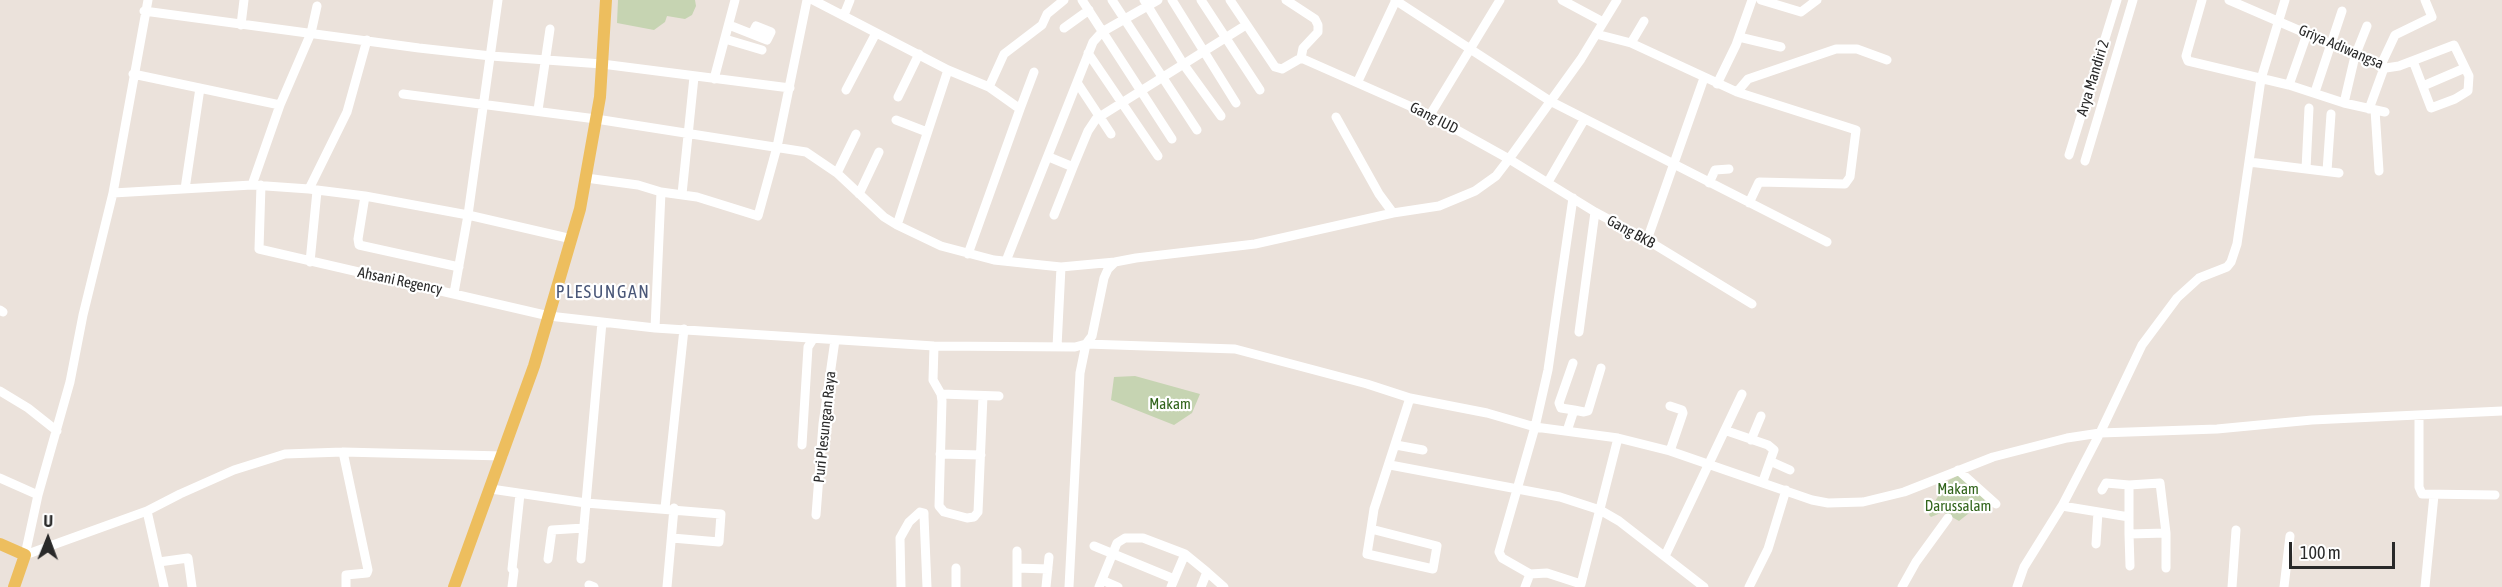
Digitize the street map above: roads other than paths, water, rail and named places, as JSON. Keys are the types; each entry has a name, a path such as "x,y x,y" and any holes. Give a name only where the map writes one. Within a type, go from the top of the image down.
{"main road":[{"path":"454,587 503,456 572,239 586,178 596,118 606,0"},
{"path":"0,544 25,555 14,587"}],"street":[{"path":"25,555 38,495 57,432 113,193 144,11 148,0"},
{"path":"241,25 244,0"},
{"path":"454,293 468,215 498,0"},
{"path":"714,79 735,0"},
{"path":"586,178 682,194 758,216 777,147 807,0"},
{"path":"813,0 948,70 989,87 1020,109"},
{"path":"844,15 850,0"},
{"path":"989,87 1004,54 1042,25 1047,14 1064,0"},
{"path":"1082,0 1172,139"},
{"path":"1112,0 1197,130"},
{"path":"1006,261 1078,84 1088,53 1102,32 1125,19 1146,3 1158,0"},
{"path":"1172,0 1236,103"},
{"path":"1202,0 1260,90"},
{"path":"1230,0 1277,69 1282,69 1301,58 1304,48 1318,32 1315,19 1286,0"},
{"path":"1358,81 1395,0 1550,101 1827,242"},
{"path":"1430,115 1500,0"},
{"path":"1562,0 1603,22"},
{"path":"403,94 596,118 806,152 837,173 897,225 941,246 1006,261 1061,267 1255,244 1393,213 1439,206 1469,195 1496,176 1509,159 1617,0"},
{"path":"1717,84 1739,37 1752,0"},
{"path":"1761,0 1802,15 1817,0"},
{"name":"Arya Mandiri 2","path":"2069,155 2117,0"},
{"path":"2085,161 2133,0"},
{"path":"2202,0 2186,56 2188,62 2289,85 2344,103 2376,110"},
{"name":"Griya Adiwangsa","path":"2229,0 2249,4 2277,21 2382,67 2399,66 2454,45 2466,68"},
{"path":"2017,587 2024,567 2062,506 2100,433 2131,364 2157,324 2177,298 2199,278 2227,267 2231,262 2237,244 2261,79 2285,0"},
{"path":"2379,171 2376,110 2382,67 2394,35 2432,17 2425,0"},
{"path":"1146,3 1184,65 1221,116"},
{"path":"256,185 280,105 311,33 317,6"},
{"path":"1064,28 1089,10"},
{"path":"144,11 490,56 602,64 790,88"},
{"path":"2315,92 2342,11"},
{"path":"1631,43 1644,21"},
{"path":"729,25 752,34"},
{"path":"1054,214 1093,122 1246,25"},
{"path":"2344,103 2355,56 2367,26"},
{"path":"537,110 550,29"},
{"path":"846,90 876,33"},
{"path":"2289,85 2307,33"},
{"path":"1596,34 1631,43 1737,92 1856,130 1850,177 1845,184 1759,182 1749,203"},
{"path":"1739,37 1781,47"},
{"path":"725,39 762,50"},
{"path":"310,261 313,190 347,112 367,40"},
{"path":"1737,92 1748,79 1836,49 1857,49 1887,60"},
{"path":"1088,53 1158,156"},
{"path":"898,97 919,54"},
{"name":"Gang IUD","path":"1301,58 1358,81 1430,115 1509,159"},
{"path":"2413,61 2423,86 2432,108 2468,91 2470,81 2466,68 2423,86"},
{"path":"897,225 948,70"},
{"path":"968,254 1034,72"},
{"path":"133,74 280,105"},
{"path":"682,194 694,76"},
{"path":"1647,240 1704,78"},
{"path":"1078,84 1111,134"},
{"path":"184,189 200,88"},
{"path":"2306,169 2309,108"},
{"path":"2327,171 2331,114"},
{"path":"1336,117 1378,194 1393,213"},
{"path":"896,120 927,132"},
{"path":"1548,182 1584,120"},
{"path":"837,173 856,134"},
{"path":"859,194 879,152"},
{"path":"1049,157 1073,167"},
{"name":"Gang BKB","path":"1509,159 1752,304"},
{"path":"2249,162 2339,173"},
{"path":"1709,183 1714,170 1730,169"},
{"path":"113,193 256,185 365,195 468,215 572,239"},
{"name":"Ahsani Regency","path":"256,185 259,249 549,316 656,328 934,346 1075,347 1086,344 1234,350 1367,384 1410,398 1487,413 1535,427 1618,438 1670,451 1828,503 1863,502 1904,492 1958,470 2030,446 2100,433 2502,411"},
{"path":"656,328 660,192"},
{"name":"Ahsani Regency","path":"365,195 359,245 459,267"},
{"path":"1573,198 1548,370 1535,427 1499,552 1502,558 1530,574 1547,573 1581,585 1618,438"},
{"path":"1580,332 1595,212"},
{"path":"1069,587 1080,373 1086,344 1092,336 1104,278 1108,269 1115,262"},
{"path":"1057,347 1061,267"},
{"path":"581,559 602,322"},
{"path":"668,587 672,538 670,508 684,329"},
{"path":"802,445 808,347 813,339"},
{"name":"Puri Plesungan Raya","path":"816,515 824,415 835,340"},
{"path":"934,346 933,380 941,394 939,506 944,512 967,518 974,517 978,512 983,396"},
{"path":"1573,363 1559,404 1561,408 1588,411 1601,368"},
{"path":"0,391 28,408 57,432"},
{"path":"941,394 999,396"},
{"path":"1665,556 1742,394"},
{"path":"1371,529 1435,544 1438,548 1431,570 1367,554 1374,509 1410,398"},
{"path":"1670,406 1683,410 1670,451"},
{"path":"1567,431 1574,410"},
{"path":"2419,415 2419,491 2422,494 2434,495 2495,495"},
{"path":"1751,440 1761,416"},
{"path":"1727,431 1772,447 1775,453 1763,481"},
{"path":"1396,445 1423,450"},
{"path":"25,555 147,511 180,494 263,460 297,453 503,456"},
{"path":"343,453 368,570 367,573 346,575 346,587"},
{"path":"940,454 981,455"},
{"path":"1772,462 1790,470"},
{"path":"1390,465 1560,496 1600,510 1619,521 1704,587"},
{"path":"1958,470 1996,504"},
{"path":"0,477 38,495"},
{"path":"2102,490 2106,483 2129,485 2160,483 2166,533 2166,568"},
{"path":"2129,485 2130,566"},
{"path":"490,489 586,503 670,508 719,513 722,516 719,542 672,538"},
{"path":"1749,587 1768,549 1786,490"},
{"path":"512,587 520,494"},
{"path":"2425,587 2434,495"},
{"path":"2062,506 2129,517"},
{"path":"147,511 164,587"},
{"path":"901,587 900,538 909,522 920,512 924,516 927,587"},
{"path":"2096,544 2098,512"},
{"path":"1902,587 1916,562 1948,518"},
{"path":"548,558 552,530 584,528"},
{"path":"2232,587 2236,530"},
{"path":"2129,534 2166,533"},
{"path":"2284,587 2290,536"},
{"path":"1118,587 1100,584 1119,541 1135,538 1149,539 1185,554 1224,587"},
{"path":"1094,546 1173,583 1185,554"},
{"path":"1017,551 1017,587"},
{"path":"159,562 187,553 192,587"},
{"path":"1046,587 1049,557"},
{"path":"956,568 956,587"},
{"path":"1017,568 1048,569"},
{"path":"1201,587 1207,572"},
{"path":"1525,587 1530,574"}],"district":[{"name":"PLESUNGAN","path":"603,292"}],"park label":[{"name":"Makam","path":"1170,404"},
{"name":"Makam Darussalam","path":"1958,498"}]}
